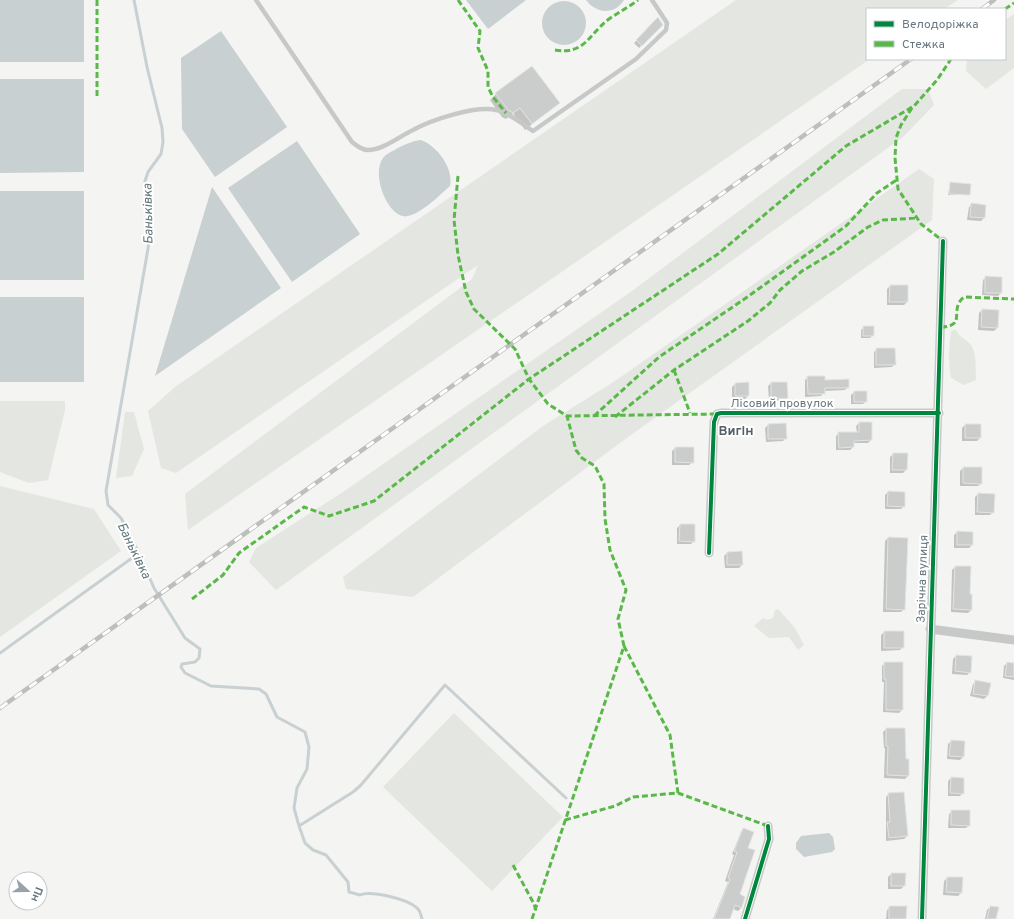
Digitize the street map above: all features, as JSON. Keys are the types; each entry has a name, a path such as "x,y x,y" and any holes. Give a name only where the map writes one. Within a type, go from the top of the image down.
{"street":[{"name":"Зарічна вулиця","path":"922,919 927,798 930,629 943,241"},
{"name":"Лісовий провулок","path":"709,552 714,422 717,414 938,413"},
{"path":"930,629 1014,640"},
{"path":"745,919 769,839 768,826"}],"lane":[{"path":"256,0 352,142 367,150 376,149 415,129 446,117 482,108 495,109 506,113 533,131 636,59 666,30 667,23 652,0"}],"shaded area":[{"path":"0,0 84,0 84,62 0,62"},
{"path":"466,0 526,0 488,29"},
{"path":"586,0 624,0 616,8 605,11 595,8"},
{"path":"736,0 958,0 946,8 866,8 866,60 869,60 188,530 185,494 472,279 478,265 176,473 161,468 148,411 175,387"},
{"path":"564,1 576,5 582,11 586,23 582,35 576,41 564,45 552,41 546,35 542,23 546,11 552,5"},
{"path":"1014,14 1014,68 986,89 966,71 967,60 1006,60 1006,19"},
{"path":"221,31 287,127 215,177 182,129 181,58"},
{"path":"0,79 84,79 84,172 0,173"},
{"path":"902,89 928,89 934,105 903,137 276,590 249,562 256,548 343,492 632,291"},
{"path":"421,140 433,147 443,158 447,165 451,179 450,186 419,211 408,216 401,216 389,205 384,196 380,186 380,166 383,158 388,153 406,144"},
{"path":"297,141 360,234 292,282 228,188"},
{"path":"919,169 934,179 932,220 628,437 413,597 346,589 343,577 543,426 615,381"},
{"path":"212,187 281,288 155,376"},
{"path":"0,191 84,191 84,280 0,280"},
{"path":"0,297 84,297 84,382 0,382"},
{"path":"956,330 972,346 976,361 976,380 964,385 951,378 949,349 951,331"},
{"path":"0,401 65,401 65,410 48,480 29,483 0,472"},
{"path":"125,412 134,412 144,449 132,476 116,478"},
{"path":"0,486 94,509 121,551 0,637"},
{"path":"778,609 795,628 804,645 798,650 789,637 769,638 754,626 763,618 767,620 773,618 775,610"},
{"path":"454,713 563,817 492,891 383,787"},
{"path":"829,833 833,837 835,849 832,852 804,857 796,849 796,843 801,836"}],"building":[{"path":"658,17 663,25 642,46 636,40"},
{"path":"532,66 560,103 532,124 520,108 513,113 508,110 495,93"},
{"path":"950,182 971,184 970,195 949,194"},
{"path":"971,203 986,205 985,218 970,217"},
{"path":"985,276 1002,277 1002,293 985,293"},
{"path":"890,285 908,285 908,302 889,302"},
{"path":"982,309 999,310 998,328 981,327"},
{"path":"863,326 874,326 874,336 863,336"},
{"path":"876,348 895,348 896,365 876,365"},
{"path":"807,376 825,376 825,380 849,379 849,388 825,388 825,394 808,394"},
{"path":"749,382 749,396 735,396 735,383"},
{"path":"771,382 787,382 788,398 771,399"},
{"path":"854,391 867,391 867,402 854,402"},
{"path":"859,422 872,422 872,440 854,441 854,447 839,448 838,432 859,432"},
{"path":"786,423 787,439 768,439 768,424"},
{"path":"965,424 981,424 981,438 965,438"},
{"path":"675,447 694,447 694,463 675,462"},
{"path":"893,453 908,453 907,470 892,470"},
{"path":"963,467 982,467 982,484 963,483"},
{"path":"888,491 905,492 905,507 887,506"},
{"path":"978,493 995,494 994,513 977,512"},
{"path":"680,524 695,524 695,542 679,541"},
{"path":"957,531 973,532 973,545 957,545"},
{"path":"888,537 908,538 905,610 886,609"},
{"path":"742,551 743,565 727,565 727,552"},
{"path":"955,566 971,566 970,594 972,594 972,610 953,609"},
{"path":"884,631 904,631 904,648 884,648"},
{"path":"956,655 972,656 971,673 955,671"},
{"path":"884,662 903,662 903,710 886,710 886,679 884,679"},
{"path":"1007,662 1014,663 1014,677 1005,676"},
{"path":"975,680 991,683 988,696 973,694"},
{"path":"886,728 905,728 906,759 909,759 909,776 887,775 888,746 886,746"},
{"path":"951,740 965,741 964,757 949,756"},
{"path":"951,777 964,778 964,794 950,793"},
{"path":"904,792 908,836 889,838 887,822 890,822 888,793"},
{"path":"951,810 970,810 970,826 951,825"},
{"path":"743,828 754,832 748,848 755,850 740,894 745,897 742,908 735,905 730,919 714,919 730,879 728,878 737,852 734,851"},
{"path":"891,873 906,873 905,886 891,886"},
{"path":"947,877 963,877 962,893 946,892"},
{"path":"889,906 907,906 906,919 889,919"},
{"path":"990,906 999,907 996,919 987,919"}],"waterway":[{"name":"Баньківка","path":"134,0 147,67 162,128 163,142 161,154 148,172 145,181 149,212 150,237 106,491 108,505 121,518 139,553 154,588 185,638 200,649 199,658 195,662 182,664 181,667 185,673 211,686 259,689 266,694 277,717 305,732 309,747 307,769 297,788 294,808 305,843 313,850 326,855 348,882 349,892 360,895 372,894 389,896 406,901 418,909 422,919"},
{"path":"0,653 139,553"},
{"path":"299,826 353,792 361,785 445,685 566,798"}],"railway":[{"path":"983,8 994,0"},
{"path":"0,708 910,60"}],"marked path":[{"path":"97,0 97,99"},
{"path":"458,0 480,31 478,48 488,71 488,87 493,97 506,113"},
{"path":"555,50 565,51 580,46 609,19 638,0"},
{"path":"1006,8 1014,3"},
{"path":"192,599 223,575 239,553 304,507 329,516 374,501 529,379 718,254 846,146 914,106 937,80 950,60"},
{"path":"912,108 901,125 896,138 895,158 898,189 921,224 943,241"},
{"path":"458,176 454,220 458,255 466,292 474,309 515,349 529,379 548,404 567,416 717,414"},
{"path":"594,416 659,357 743,300 846,226 877,193 898,179"},
{"path":"615,417 674,370 748,321 770,303 780,290 802,271 834,252 868,227 883,220 917,218"},
{"path":"941,327 954,324 956,320 957,307 964,297 1014,299"},
{"path":"674,370 690,413"},
{"path":"532,919 624,646 618,619 626,590 610,550 605,519 604,484 595,466 582,458 576,450 567,416"},
{"path":"624,646 670,735 678,793"},
{"path":"565,820 615,806 633,797 678,793 768,826"},
{"path":"513,865 534,904 536,911"}],"cycle path":[{"path":"922,919 943,241"},
{"path":"709,553 714,422 717,414 939,413"},
{"path":"745,919 769,839 768,826"}],"district":[{"name":"Вигін","path":"736,430"}]}
